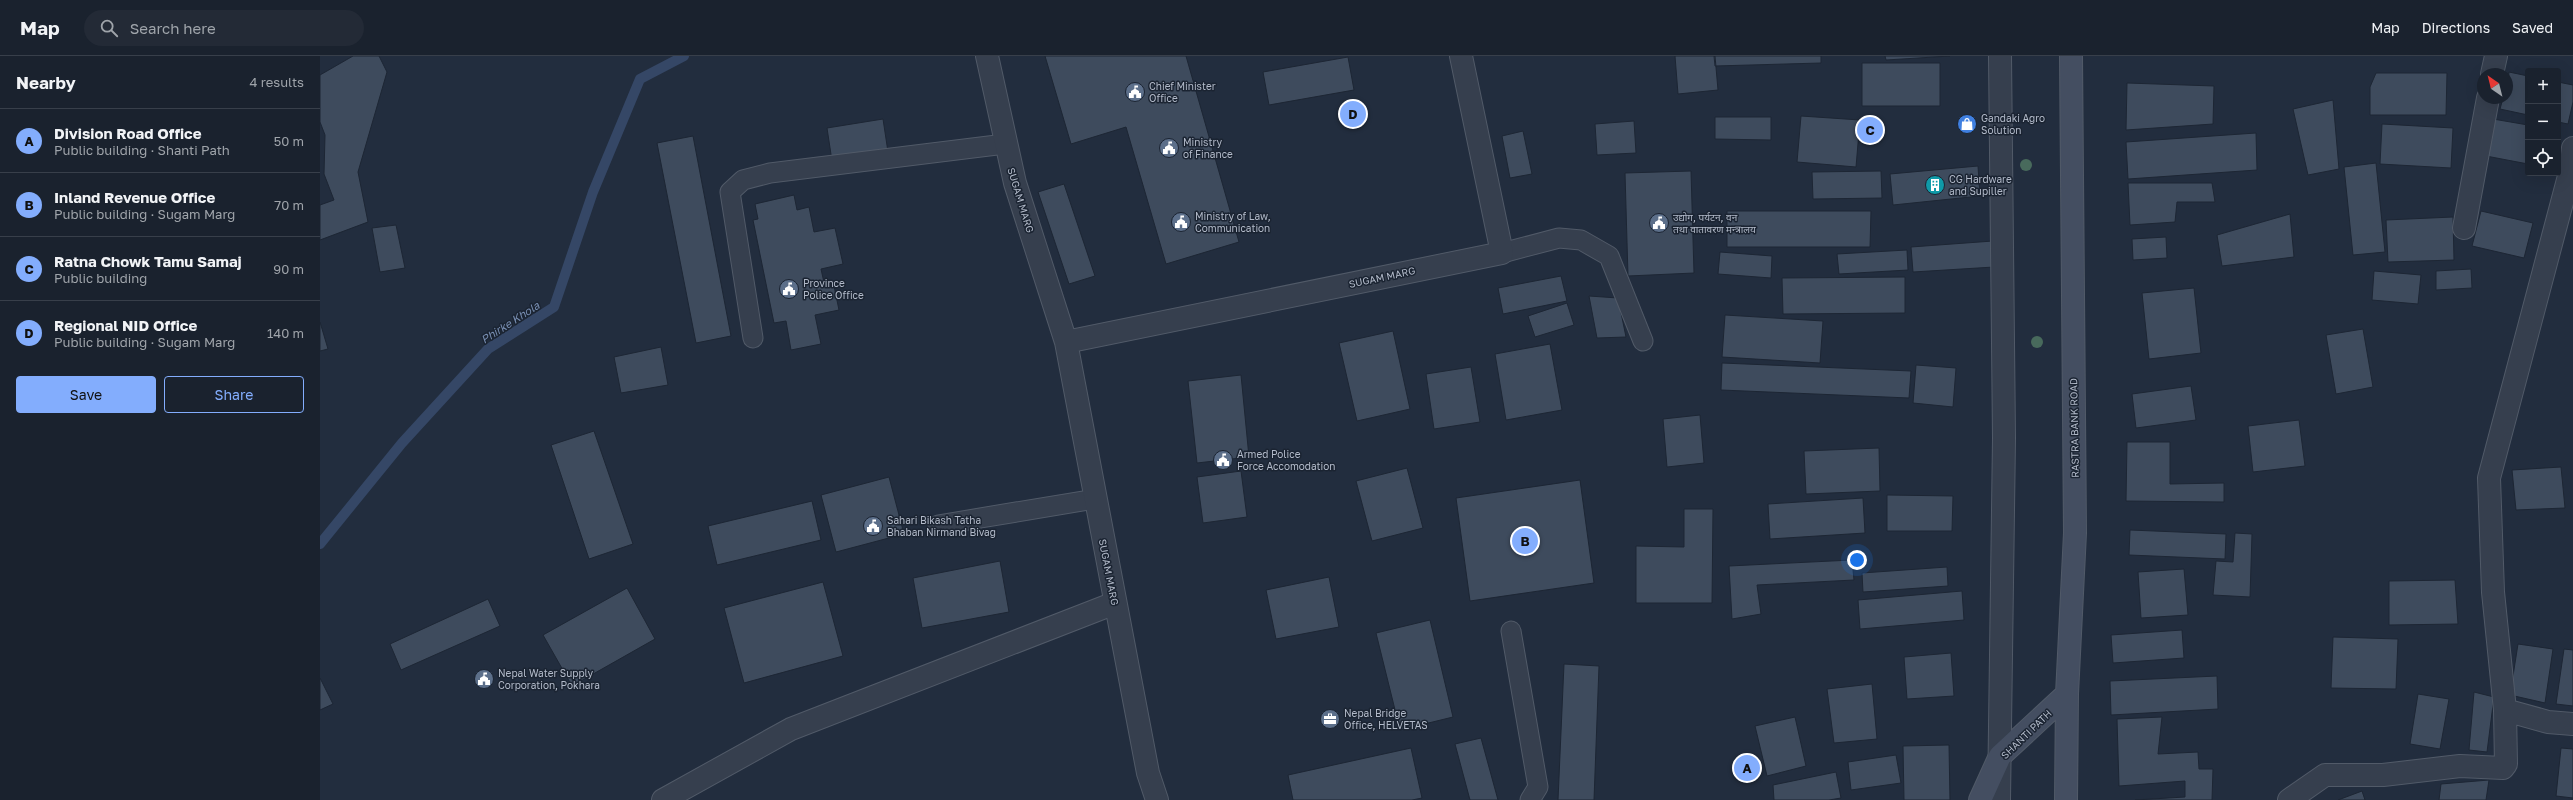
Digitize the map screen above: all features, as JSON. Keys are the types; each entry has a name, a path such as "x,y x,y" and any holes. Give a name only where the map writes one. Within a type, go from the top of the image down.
{"main road":[{"name":"RASTRA BANK ROAD","path":"2066,800 2067,694 2075,533 2071,56"},
{"name":"SHANTI PATH","path":"1980,800 2000,756 2067,694"}],"street":[{"name":"SUGAM MARG","path":"987,56 1005,144 1015,183 1066,342 1148,773 1157,800"},
{"path":"1461,56 1502,253"},
{"path":"1999,800 2004,400 2000,56"},
{"path":"2493,68 2496,56"},
{"path":"2464,228 2487,104"},
{"path":"2290,800 2325,775 2383,775 2460,766 2503,768 2506,764 2505,710 2493,592 2489,478 2569,176 2573,148"},
{"name":"SUGAM MARG","path":"1066,342 1502,253"},
{"path":"663,800 791,729 1115,603"},
{"path":"2505,710 2548,722 2573,724"}],"lane":[{"path":"753,338 730,192 743,180 770,173 1005,144"},
{"path":"1502,253 1559,238 1581,240 1609,256 1643,340"},
{"path":"938,525 1095,498"},
{"path":"1510,631 1538,787 1530,800"}],"building":[{"path":"353,56 379,56 387,72 358,172 368,222 320,240 320,205 334,200 324,174 325,135 320,122 320,75"},
{"path":"1045,56 1186,56 1239,242 1166,264 1126,127 1071,144"},
{"path":"1675,56 1715,56 1718,90 1678,94"},
{"path":"1714,56 1821,56 1821,63 1715,66"},
{"path":"1885,56 1950,56 1886,60"},
{"path":"1348,57 1354,90 1269,105 1263,72"},
{"path":"1862,63 1940,63 1940,106 1862,106"},
{"path":"2376,73 2447,73 2446,115 2370,115 2370,87"},
{"path":"2513,73 2525,75 2525,114 2500,109 2501,104 2513,104"},
{"path":"2127,83 2214,86 2213,124 2126,130"},
{"path":"2561,83 2573,85 2573,102 2568,124 2561,123"},
{"path":"2333,100 2339,169 2308,175 2293,109"},
{"path":"1801,116 1860,120 1856,167 1797,162"},
{"path":"1715,117 1771,117 1771,140 1715,139"},
{"path":"883,119 888,152 832,161 827,128"},
{"path":"2493,119 2525,124 2525,163 2486,156"},
{"path":"1634,121 1636,153 1597,155 1595,124"},
{"path":"2382,124 2453,128 2451,168 2380,164"},
{"path":"1523,131 1532,174 1510,178 1502,136"},
{"path":"2256,133 2257,170 2128,179 2126,142"},
{"path":"693,136 731,336 696,343 657,143"},
{"path":"2376,163 2385,252 2353,255 2344,167"},
{"name":"CG Hardware and Supiller","path":"1978,166 1980,196 1893,205 1890,174"},
{"name":"उद्योग, पर्यटन, वन तथा वातावरण मन्त्रालय","path":"1691,171 1694,273 1628,276 1625,173"},
{"path":"1881,171 1882,198 1813,199 1812,172"},
{"path":"2128,183 2212,183 2215,202 2177,202 2175,222 2130,225"},
{"path":"1064,184 1095,276 1069,284 1038,192"},
{"path":"794,195 797,210 809,207 814,232 835,228 843,264 821,269 825,287 834,286 839,310 815,315 821,344 791,350 786,321 774,323 753,220 758,219 755,204"},
{"path":"1727,211 1871,211 1870,247 1727,247"},
{"path":"2481,211 2533,223 2524,258 2472,246"},
{"path":"2290,214 2294,257 2222,266 2217,235"},
{"path":"2453,217 2454,260 2388,262 2386,220"},
{"path":"396,225 405,268 380,272 372,228"},
{"path":"2166,237 2167,258 2133,260 2132,239"},
{"path":"1993,241 1994,267 1913,272 1911,247"},
{"path":"1907,250 1908,270 1839,274 1837,254"},
{"path":"1720,252 1772,256 1771,278 1718,274"},
{"path":"2471,269 2472,288 2436,290 2436,271"},
{"path":"2374,271 2421,275 2418,304 2372,300"},
{"path":"1561,276 1567,301 1503,314 1498,288"},
{"path":"1905,277 1905,313 1783,314 1782,278"},
{"path":"2194,288 2201,353 2149,359 2142,293"},
{"path":"1589,296 1618,298 1626,337 1597,338"},
{"path":"1567,303 1574,325 1535,337 1528,316"},
{"path":"1725,315 1823,321 1820,363 1722,357"},
{"path":"320,322 328,349 320,351"},
{"path":"2363,329 2373,387 2336,394 2326,335"},
{"path":"1393,331 1410,409 1357,421 1339,343"},
{"path":"1550,344 1562,410 1506,420 1495,354"},
{"path":"661,347 668,385 621,393 614,357"},
{"path":"1722,363 1911,371 1909,398 1721,390"},
{"path":"1916,365 1956,368 1953,407 1913,403"},
{"path":"1471,367 1480,422 1434,429 1426,374"},
{"path":"1241,375 1249,457 1197,463 1188,381"},
{"path":"2191,386 2196,420 2136,428 2132,394"},
{"path":"1700,415 1704,463 1667,467 1663,419"},
{"path":"2299,420 2305,466 2253,472 2248,426"},
{"path":"594,431 633,544 589,559 551,445"},
{"path":"2127,442 2170,442 2170,484 2224,483 2224,502 2126,501"},
{"path":"1879,448 1880,491 1806,494 1804,451"},
{"path":"2561,467 2565,508 2516,510 2512,470"},
{"path":"1407,468 1423,528 1372,541 1356,481"},
{"path":"1241,471 1247,517 1203,523 1197,477"},
{"path":"889,477 904,534 836,552 821,495"},
{"path":"1580,480 1594,583 1470,601 1456,498"},
{"path":"1887,495 1953,496 1952,531 1887,531"},
{"path":"1863,498 1865,533 1770,539 1768,504"},
{"path":"812,501 821,540 717,565 708,526"},
{"path":"1684,509 1713,509 1712,603 1636,603 1636,546 1684,547"},
{"path":"2130,530 2226,534 2225,559 2129,555"},
{"path":"2235,533 2252,534 2250,597 2213,595 2216,561 2233,562"},
{"path":"1852,560 1854,580 1757,585 1761,614 1732,619 1729,566"},
{"path":"1000,561 1009,612 922,628 913,578"},
{"path":"1947,567 1948,586 1863,592 1862,573"},
{"path":"2184,569 2188,615 2141,618 2138,572"},
{"path":"1329,577 1339,627 1276,639 1266,590"},
{"path":"2455,580 2458,624 2389,625 2389,581"},
{"path":"823,582 843,656 744,683 724,608"},
{"path":"627,588 655,639 572,686 543,635"},
{"path":"1962,591 1964,620 1860,629 1858,600"},
{"path":"488,599 500,626 401,670 390,644"},
{"path":"1430,620 1453,717 1400,730 1376,633"},
{"path":"2182,630 2184,658 2113,663 2111,635"},
{"path":"2333,637 2398,639 2396,689 2331,688"},
{"path":"2518,644 2553,649 2545,703 2510,695"},
{"path":"2564,649 2573,650 2573,706 2556,704"},
{"path":"1951,653 1954,696 1907,699 1904,657"},
{"path":"1564,664 1599,666 1594,800 1558,800"},
{"path":"2217,676 2218,709 2111,715 2110,681"},
{"path":"320,678 333,704 320,710"},
{"path":"1872,684 1877,739 1834,743 1827,689"},
{"path":"2474,692 2494,697 2487,752 2469,750"},
{"path":"2418,694 2449,699 2440,749 2410,744"},
{"path":"1795,717 1806,766 1767,776 1755,726"},
{"path":"2162,717 2158,754 2198,752 2199,769 2213,769 2212,800 2135,800 2185,797 2185,781 2119,786 2117,719"},
{"path":"1481,738 1498,800 1470,800 1455,744"},
{"path":"1949,745 1950,800 1904,800 1903,746"},
{"path":"1411,748 1422,798 1412,800 1293,800 1288,775"},
{"path":"2561,748 2573,749 2573,798 2556,796"},
{"path":"1896,755 1901,783 1851,790 1848,762"},
{"path":"1836,772 1841,798 1829,800 1774,800 1773,785"},
{"path":"2489,780 2486,800 2439,800 2441,784"},
{"path":"2362,791 2365,800 2338,800"}],"waterway":[{"name":"Phirke Khola","path":"320,544 402,443 488,349 554,307 593,192 640,79 684,56"}],"place":[{"name":"Chief Minister Office","path":"1135,92"},
{"name":"Regional NID Office","path":"1353,114"},
{"name":"Gandaki Agro Solution","path":"1967,124"},
{"name":"Ratna Chowk Tamu Samaj","path":"1870,130"},
{"name":"Ministry of Finance","path":"1169,148"},
{"name":"CG Hardware and Supiller","path":"1935,185"},
{"name":"Ministry of Law, Communication","path":"1181,222"},
{"name":"उद्योग, पर्यटन, वन तथा वातावरण मन्त्रालय","path":"1659,223"},
{"name":"Province Police Office","path":"789,289"},
{"name":"Armed Police Force Accomodation","path":"1223,460"},
{"name":"Sahari Bikash Tatha Bhaban Nirmand Bivag","path":"873,526"},
{"name":"Inland Revenue Office","path":"1525,541"},
{"name":"Nepal Water Supply Corporation, Pokhara","path":"484,679"},
{"name":"Nepal Bridge Office, HELVETAS","path":"1330,719"},
{"name":"Division Road Office","path":"1747,768"}]}
